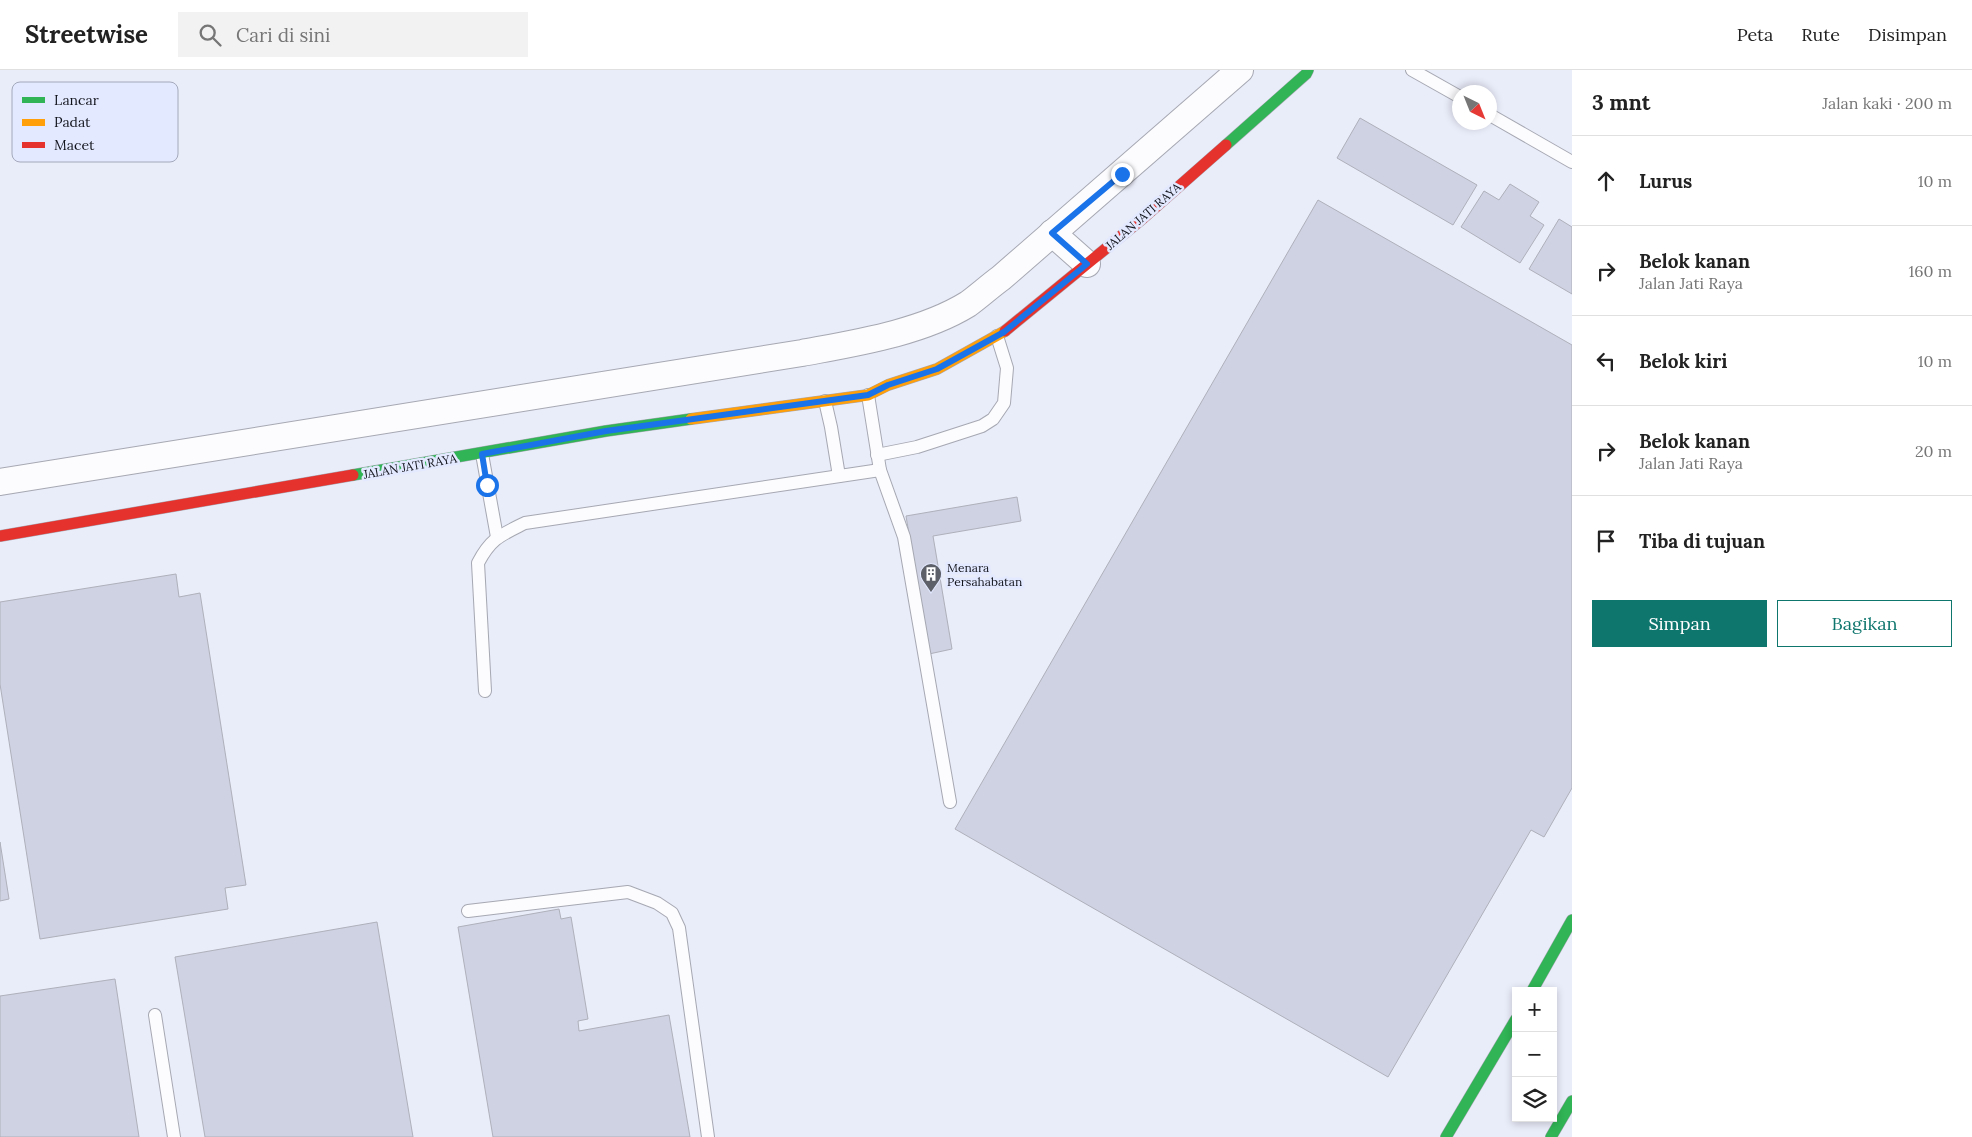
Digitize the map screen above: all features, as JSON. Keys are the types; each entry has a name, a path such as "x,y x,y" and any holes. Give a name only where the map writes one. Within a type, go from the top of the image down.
{"street":[{"path":"0,482 802,353 855,343 932,321 967,304 1001,278 1240,70"},
{"name":"JALAN JATI RAYA","path":"0,536 606,431 868,395 888,385 937,369 997,336 1142,219 1308,70"},
{"path":"1052,233 1087,264"},
{"path":"1534,987 1572,920"},
{"path":"1446,1137 1512,1026"},
{"path":"1551,1137 1572,1101"}],"lane":[{"path":"1412,70 1452,92"},
{"path":"1497,118 1572,162"},
{"path":"877,455 926,444 982,426 993,419 1004,403 1007,368 997,336"},
{"path":"868,395 880,470 904,537 950,802"},
{"path":"825,401 832,426 839,476"},
{"path":"482,454 497,537"},
{"path":"485,691 478,563 486,549 497,537 525,523 880,470"},
{"path":"468,911 628,892 657,903 672,912 679,928 708,1137"},
{"path":"155,1015 174,1137"}],"building":[{"path":"1360,118 1477,185 1453,225 1337,158"},
{"path":"1510,184 1539,202 1530,216 1544,225 1520,263 1461,227 1484,191 1499,200"},
{"path":"1318,200 1572,345 1572,788 1544,837 1531,830 1388,1077 955,829"},
{"path":"1559,219 1572,227 1572,294 1529,269"},
{"name":"Menara Persahabatan","path":"1017,497 1021,521 933,536 952,649 929,654 906,516"},
{"path":"176,574 179,597 200,593 246,885 225,888 228,909 40,939 0,684 0,602"},
{"path":"0,842 9,899 0,901"},
{"path":"559,909 561,919 571,917 588,1019 578,1021 579,1031 669,1015 690,1137 493,1137 458,927"},
{"path":"377,922 413,1137 205,1137 175,957"},
{"path":"115,979 139,1137 0,1137 0,996"}],"traffic: fast":[{"path":"1226,145 1306,74 1308,70"},
{"path":"353,475 606,431 691,419"},
{"path":"1534,987 1572,920"},
{"path":"1446,1137 1512,1026"},
{"path":"1551,1137 1572,1101"}],"traffic: slow":[{"path":"691,419 868,395 888,385 937,369 1005,331"}],"traffic: jam":[{"path":"1005,331 1142,219 1226,145"},
{"path":"0,536 353,475"}],"place":[{"name":"Menara Persahabatan","path":"931,593"}],"route":[{"path":"487,485 482,454 606,431 868,395 888,385 937,369 1004,332 1087,264 1052,233 1122,174"}]}
